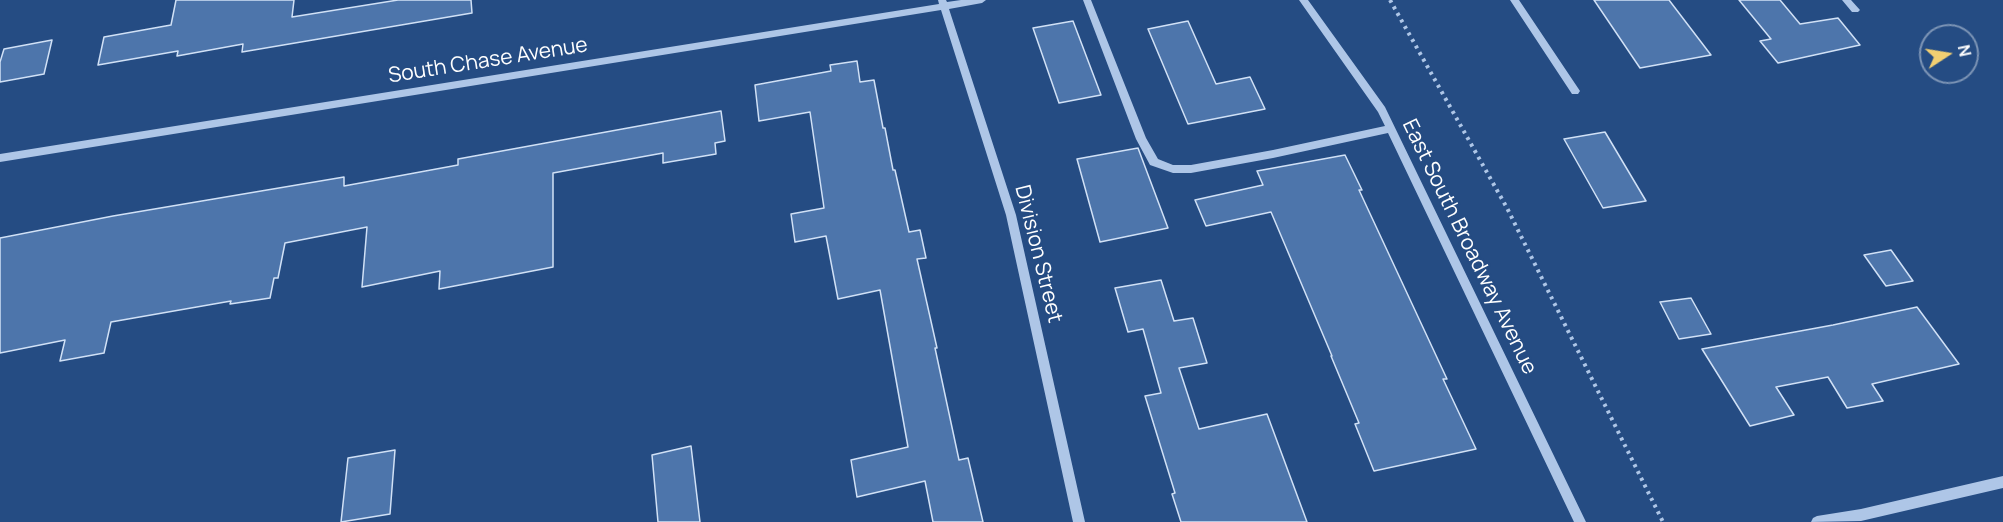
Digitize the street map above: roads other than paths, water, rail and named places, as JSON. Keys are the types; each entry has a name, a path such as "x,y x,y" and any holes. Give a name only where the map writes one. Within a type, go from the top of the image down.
{"street":[{"name":"South Chase Avenue","path":"0,158 943,3 982,0"},
{"path":"1087,0 1141,139 1154,162 1173,170 1191,169 1391,128"},
{"name":"East South Broadway Avenue","path":"1304,0 1382,110 1580,522"},
{"path":"1514,0 1575,91"},
{"path":"1846,0 1855,10"},
{"name":"Division Street","path":"943,3 1011,215 1079,522"},
{"path":"1817,522 1861,515 2003,482"}]}
